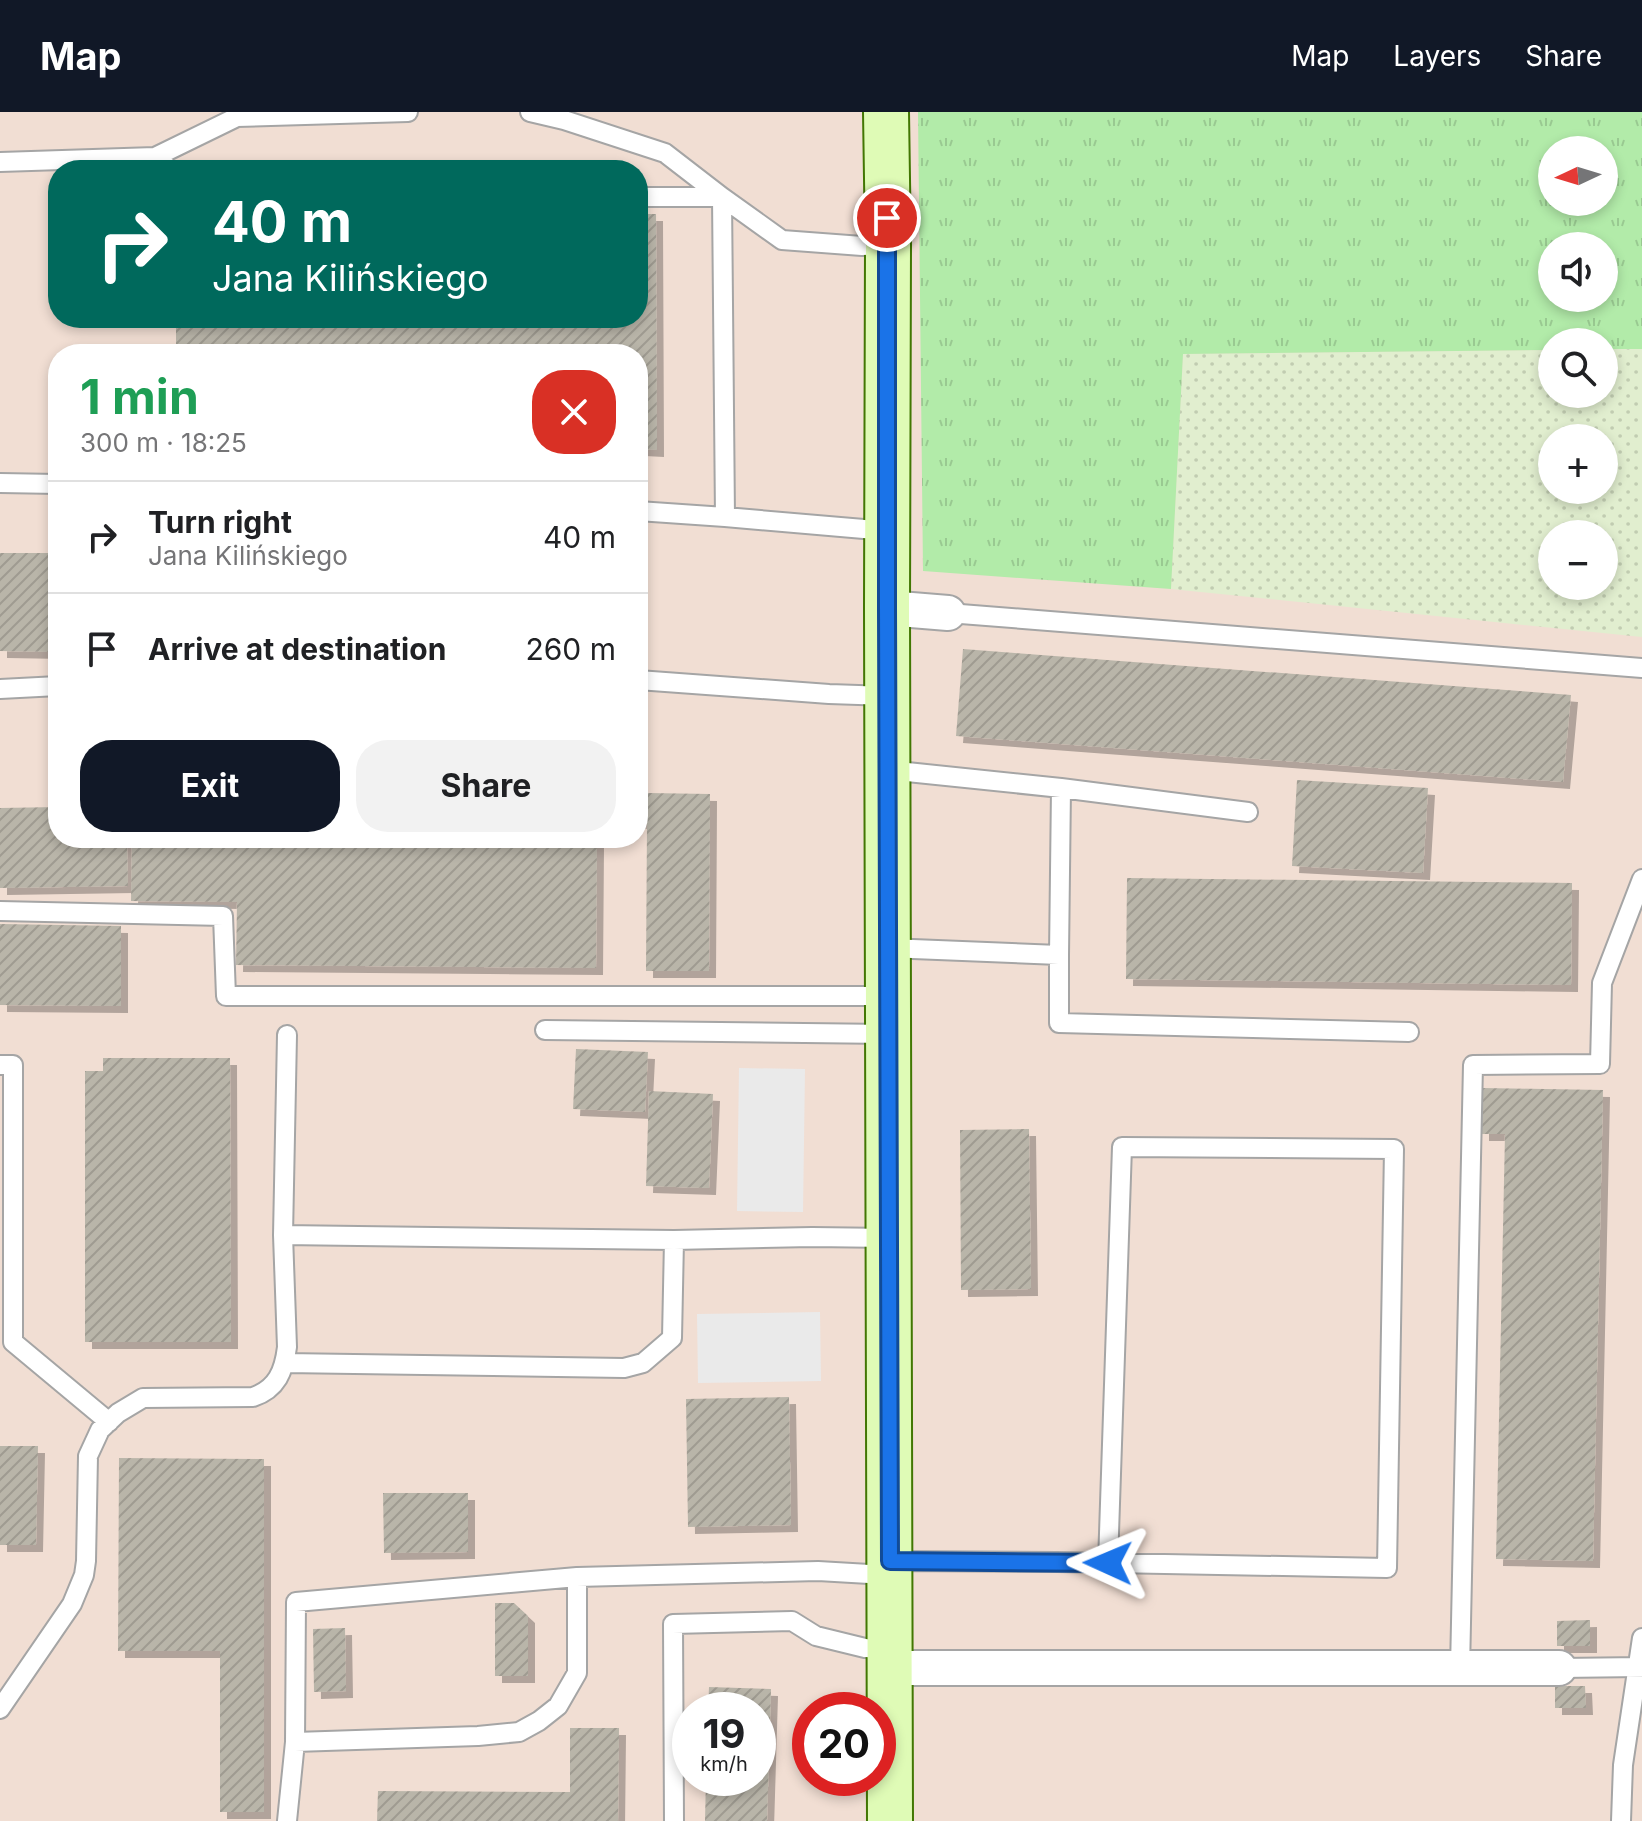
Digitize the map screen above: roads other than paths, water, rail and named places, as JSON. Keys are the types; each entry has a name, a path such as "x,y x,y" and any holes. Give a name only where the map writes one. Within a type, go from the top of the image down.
{"street":[{"path":"886,112 890,1821"},
{"path":"887,608 948,613"},
{"path":"890,1659 1559,1668"}],"lane":[{"path":"62,160 155,157 237,117 408,112"},
{"path":"530,112 665,153 782,240 888,245"},
{"path":"155,157 159,160"},
{"path":"0,162 48,160"},
{"path":"648,197 722,197"},
{"path":"722,197 725,517"},
{"path":"0,483 48,484"},
{"path":"648,512 887,531"},
{"path":"948,613 1642,668"},
{"path":"648,681 888,696"},
{"path":"0,689 48,687"},
{"path":"888,770 1248,812"},
{"path":"1061,788 1059,1023 1409,1032"},
{"path":"1460,1669 1473,1065 1600,1064 1602,983 1642,879"},
{"path":"0,911 223,916 226,996 889,1015"},
{"path":"888,948 1059,955"},
{"path":"545,1030 889,1015"},
{"path":"0,1709 72,1604 79,1589 84,1575 87,1545 88,1456 100,1430 118,1413 143,1398 253,1397 273,1386 280,1376 287,1347 283,1235 287,1035"},
{"path":"0,1065 13,1065 13,1342 109,1422"},
{"path":"287,1821 295,1742 296,1602 577,1577 818,1571 869,1574 890,1567 1108,1563 1387,1568 1394,1149 1122,1147 1108,1563"},
{"path":"283,1235 674,1240 890,1238"},
{"path":"285,1363 624,1368 643,1363 672,1338 674,1240"},
{"path":"295,1742 478,1736 519,1732 539,1721 558,1706 577,1673 577,1577"},
{"path":"674,1821 673,1624 792,1621 816,1636 865,1648 890,1659"},
{"path":"1621,1821 1623,1765 1642,1638"},
{"path":"1559,1668 1640,1667"}]}
